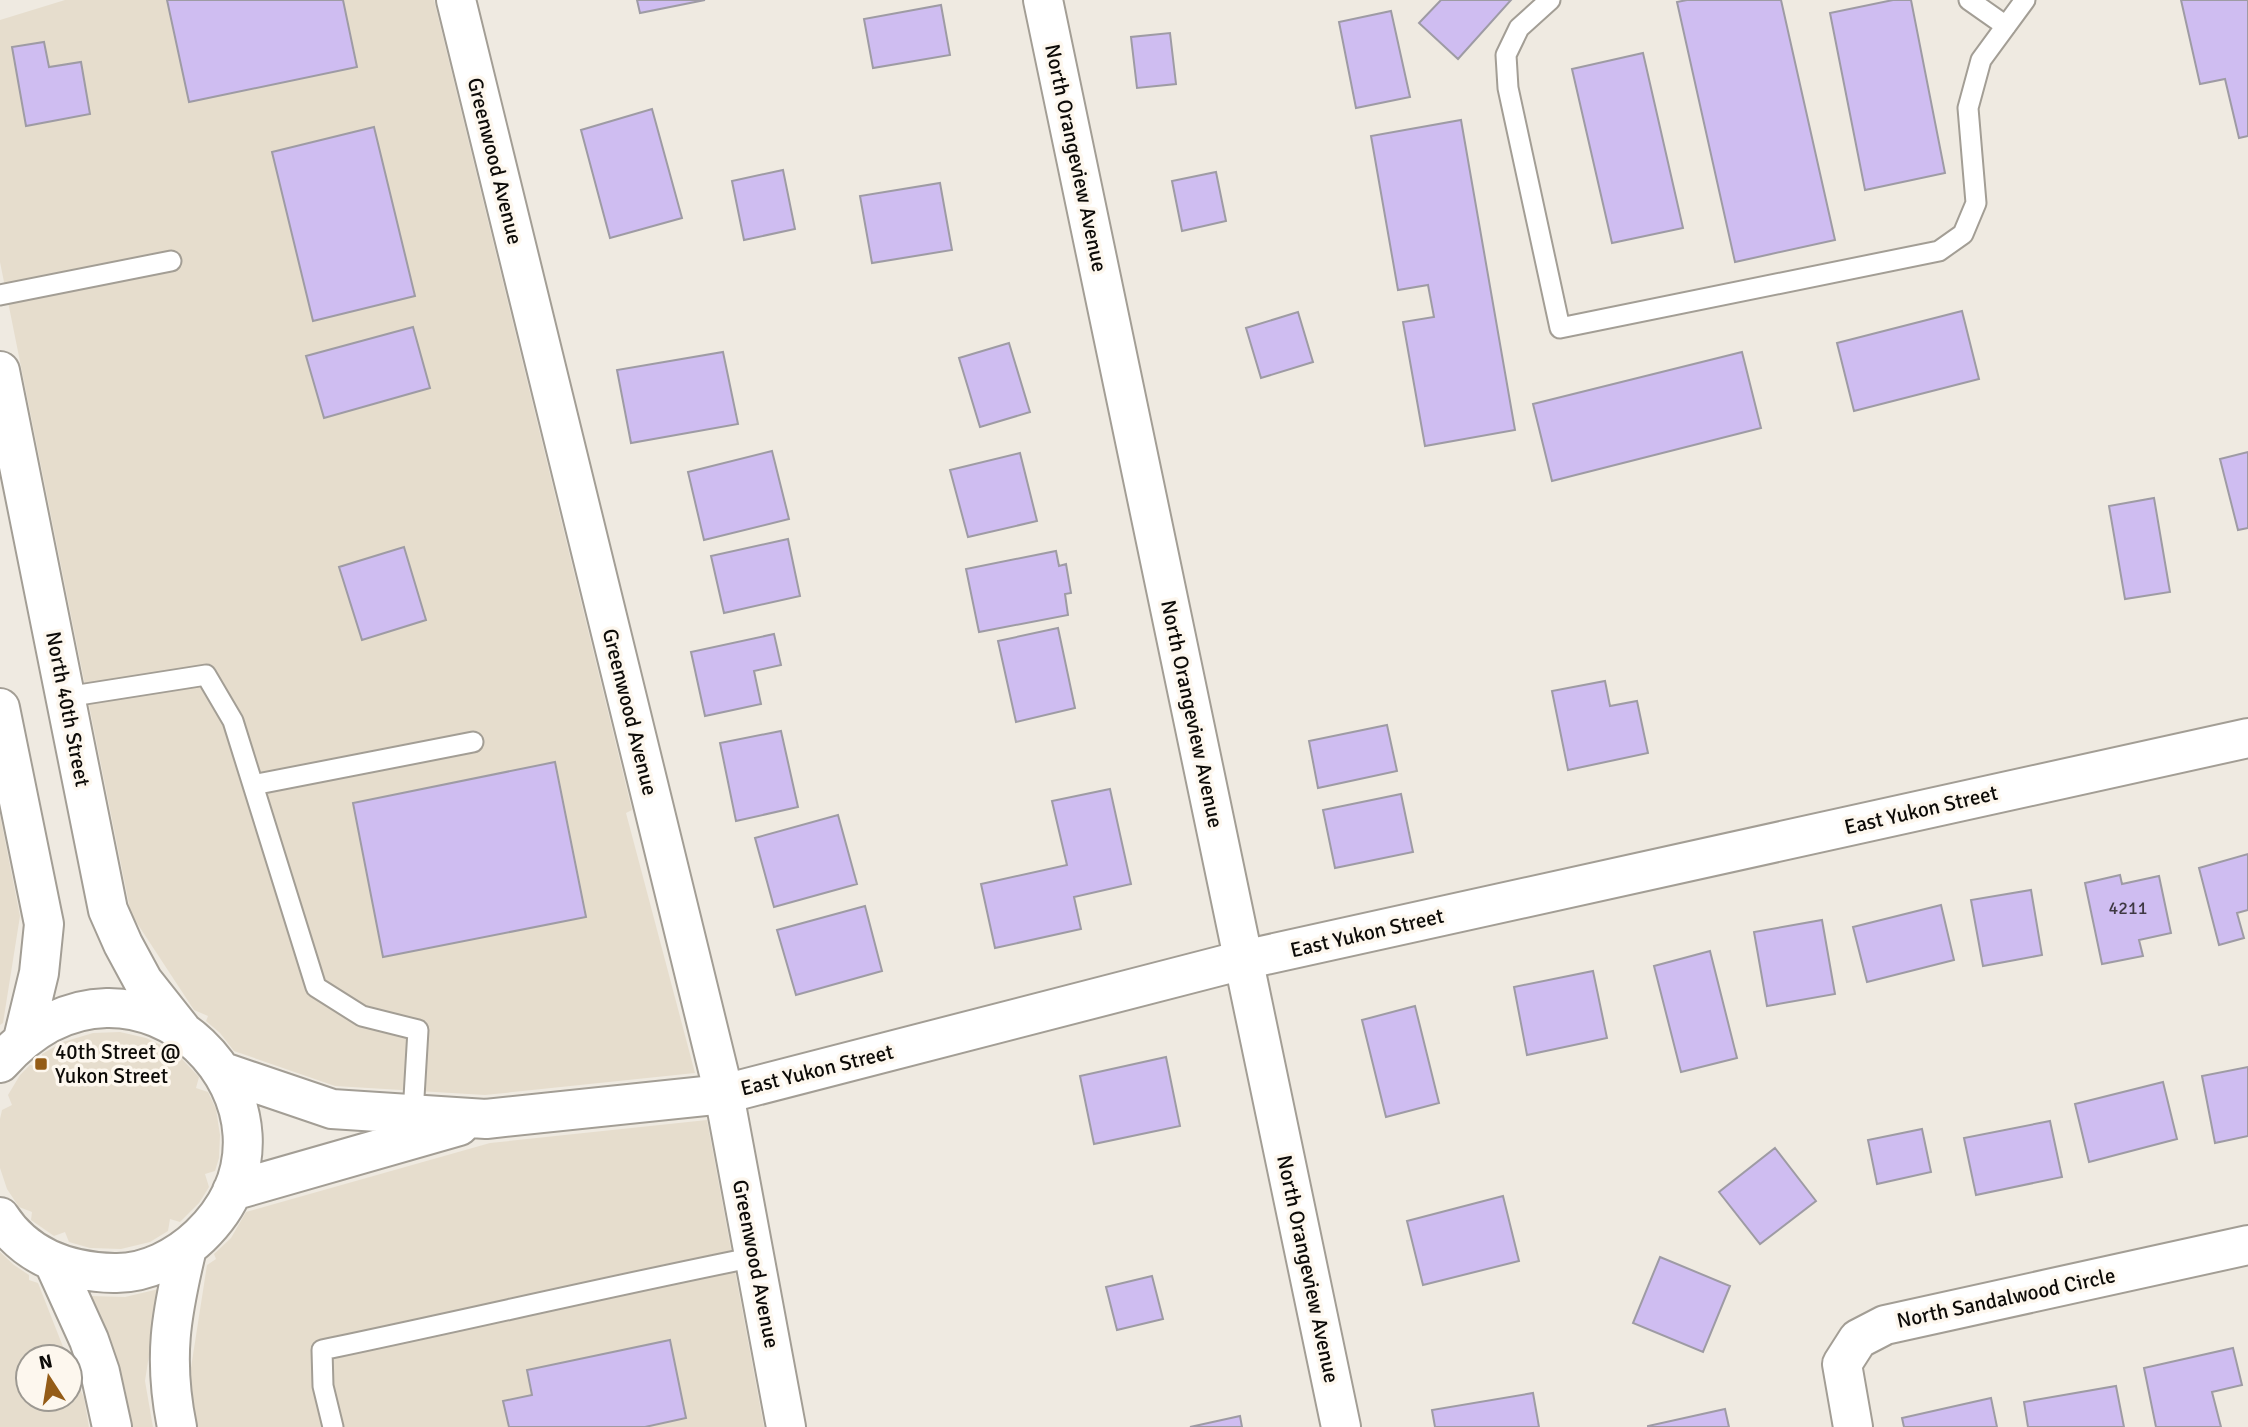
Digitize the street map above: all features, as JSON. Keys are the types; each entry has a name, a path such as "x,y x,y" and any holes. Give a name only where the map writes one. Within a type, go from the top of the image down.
{"street":[{"name":"Greenwood Avenue","path":"456,0 724,1094 786,1427"},
{"name":"North Orangeview Avenue","path":"1043,0 1341,1427"},
{"name":"North 40th Street","path":"0,371 108,909 143,981 181,1029"},
{"path":"0,712 44,924 39,973 11,1051"},
{"name":"East Yukon Street","path":"232,1191 486,1119 724,1094 1243,961 2248,738"},
{"path":"2,1223 28,1247 54,1262 88,1272 123,1273 156,1265 187,1248 214,1222 232,1191 240,1161 242,1130 235,1100 223,1072 204,1048 181,1029 150,1015 117,1008 83,1010 51,1021 11,1051"},
{"name":"East Yukon Street","path":"223,1072 332,1109 486,1119"},
{"name":"North Sandalwood Circle","path":"1853,1427 1842,1364 1858,1339 1885,1325 2248,1245"},
{"path":"177,1427 168,1362 170,1328 187,1248"},
{"path":"54,1262 93,1351 112,1427"}],"lane":[{"path":"1549,0 1519,28 1506,55 1508,88 1560,328 1939,251 1963,234 1976,203 1968,108 1981,60 2025,0"},
{"path":"1969,0 2006,26"},
{"path":"0,295 171,261"},
{"path":"66,697 206,675 233,721 316,987 362,1016 418,1030 413,1114"},
{"path":"253,785 473,742"},
{"path":"333,1427 323,1386 322,1350 617,1284 755,1257"}],"shaded area":[{"path":"65,0 434,0 632,810 626,813 695,1073 485,1095 335,1086 234,1051 206,1021 208,1016 194,1010 131,914 0,262 0,20"},
{"path":"0,815 20,916 3,1023 0,1025"},
{"path":"120,1032 146,1038 167,1048 176,1062 181,1058 199,1077 196,1088 208,1092 216,1109 220,1135 219,1158 215,1171 205,1174 209,1187 199,1203 180,1222 170,1219 168,1231 150,1242 121,1249 90,1248 69,1242 65,1232 54,1236 31,1220 32,1212 19,1207 7,1189 0,1168 0,1119 2,1110 12,1105 8,1095 20,1075 30,1065 40,1067 42,1054 63,1042 93,1033"},
{"path":"707,1120 764,1427 197,1427 188,1387 207,1265 216,1259 214,1254 231,1238 246,1212 490,1143"},
{"path":"0,1252 29,1275 29,1280 38,1283 62,1343 14,1343 14,1413 84,1413 84,1398 89,1427 0,1427"},
{"path":"159,1289 145,1381 153,1427 132,1427 125,1388 90,1296 125,1297"}],"building":[{"path":"167,0 343,0 357,67 189,102"},
{"path":"637,0 705,0 640,13"},
{"path":"1441,0 1511,0 1458,59 1419,23"},
{"path":"1781,0 1835,240 1735,262 1677,2"},
{"path":"1893,0 1911,0 1945,173 1865,190 1830,13"},
{"path":"2181,0 2248,0 2248,136 2239,138 2225,79 2200,84"},
{"path":"941,5 950,55 873,68 864,19"},
{"path":"1391,11 1410,97 1356,108 1339,22"},
{"path":"1170,33 1176,84 1137,88 1131,37"},
{"path":"44,42 49,67 81,62 90,114 26,126 12,47"},
{"path":"1643,53 1683,228 1612,243 1572,69"},
{"path":"652,109 682,218 610,238 581,130"},
{"path":"1461,120 1515,430 1425,446 1403,322 1434,317 1428,285 1398,290 1371,136"},
{"path":"374,127 415,296 313,321 272,152"},
{"path":"783,170 795,229 744,240 732,181"},
{"path":"1216,172 1226,221 1182,231 1172,181"},
{"path":"940,183 952,250 872,263 860,196"},
{"path":"1962,311 1979,379 1854,411 1837,343"},
{"path":"1298,312 1313,362 1261,378 1246,328"},
{"path":"413,327 430,388 324,418 306,356"},
{"path":"1009,343 1030,412 980,427 959,358"},
{"path":"723,352 738,424 631,443 617,370"},
{"path":"1742,352 1761,428 1552,481 1533,404"},
{"path":"772,451 789,519 704,540 688,472"},
{"path":"2248,452 2248,528 2238,530 2220,459"},
{"path":"1020,453 1037,521 968,537 950,470"},
{"path":"2154,498 2170,592 2125,599 2109,506"},
{"path":"788,539 800,596 724,613 711,556"},
{"path":"404,547 426,620 362,640 339,567"},
{"path":"1056,551 1059,566 1066,564 1071,593 1065,594 1068,615 979,632 966,569"},
{"path":"1058,628 1075,708 1016,722 998,641"},
{"path":"774,634 781,665 754,671 761,704 705,716 691,652"},
{"path":"1605,681 1610,706 1637,701 1648,753 1568,770 1552,691"},
{"path":"1387,725 1397,771 1318,788 1309,741"},
{"path":"781,731 798,807 736,821 720,743"},
{"path":"555,762 586,917 383,957 353,803"},
{"path":"1110,789 1131,884 1074,897 1081,929 995,948 981,884 1067,865 1052,801"},
{"path":"1401,794 1413,852 1335,868 1323,810"},
{"path":"838,815 857,884 774,907 755,838"},
{"path":"2248,854 2248,910 2237,913 2244,938 2219,945 2199,868"},
{"path":"2120,875 2122,884 2159,876 2171,933 2139,940 2143,956 2102,964 2085,883"},
{"path":"2031,890 2042,955 1983,966 1971,900"},
{"path":"1941,905 1954,960 1867,982 1853,927"},
{"path":"865,906 882,971 796,995 777,930"},
{"path":"1822,920 1835,994 1767,1006 1754,932"},
{"path":"1710,951 1737,1058 1681,1072 1654,966"},
{"path":"1593,971 1607,1038 1527,1055 1514,987"},
{"path":"1415,1006 1439,1103 1386,1117 1362,1020"},
{"path":"1166,1057 1180,1126 1094,1144 1080,1076"},
{"path":"2248,1067 2248,1136 2215,1143 2202,1076"},
{"path":"2163,1082 2177,1139 2089,1162 2075,1104"},
{"path":"2050,1121 2062,1177 1976,1195 1964,1138"},
{"path":"1922,1129 1931,1172 1877,1184 1868,1140"},
{"path":"1775,1148 1816,1201 1760,1244 1719,1192"},
{"path":"1503,1196 1519,1261 1423,1285 1407,1221"},
{"path":"1660,1257 1730,1286 1703,1352 1633,1323"},
{"path":"1152,1276 1163,1319 1117,1330 1106,1287"},
{"path":"670,1340 686,1418 645,1427 509,1427 503,1401 532,1395 527,1370"},
{"path":"2233,1348 2242,1385 2212,1392 2221,1427 2156,1427 2144,1368"},
{"path":"2116,1386 2124,1427 2028,1427 2024,1402"},
{"path":"1533,1393 1539,1427 1435,1427 1432,1410"},
{"path":"1991,1398 1997,1427 1904,1427 1902,1418"},
{"path":"1725,1409 1729,1427 1648,1427 1648,1426"},
{"path":"1240,1416 1242,1427 1190,1427"}],"place":[{"name":"40th Street @ Yukon Street","path":"41,1064"}]}
